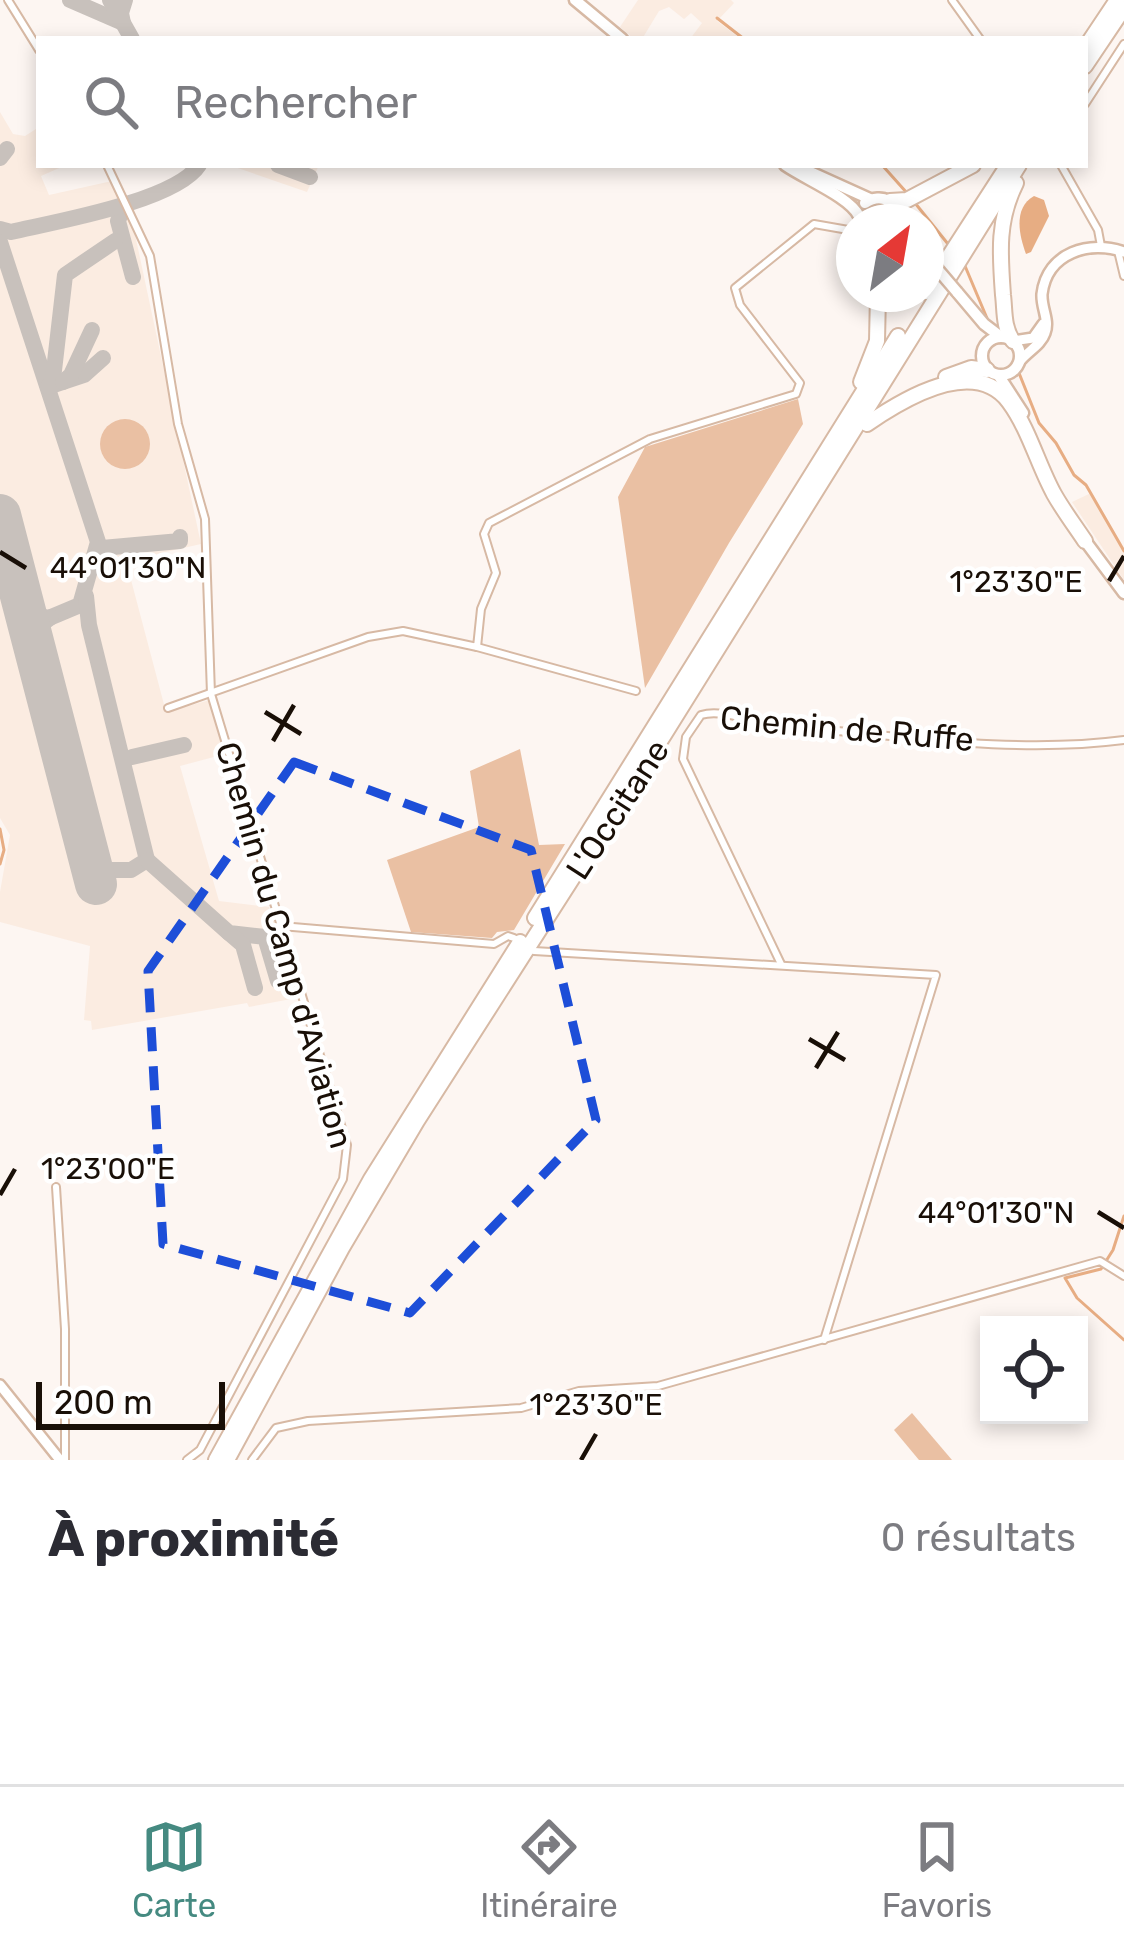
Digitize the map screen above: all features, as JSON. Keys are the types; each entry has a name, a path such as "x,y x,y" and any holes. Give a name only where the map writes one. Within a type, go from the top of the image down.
{"highway":[{"path":"1088,43 1118,0"},
{"path":"1088,61 1124,8"},
{"path":"890,201 908,200 967,168"},
{"name":"L'Occitane","path":"944,265 1006,168"},
{"name":"L'Occitane","path":"227,1460 417,1120 1021,168"},
{"path":"1007,339 999,237 1007,201 1022,168"},
{"path":"790,511 869,364 877,340 878,312"},
{"name":"L'Occitane","path":"216,1460 409,1116 656,730 914,312"},
{"path":"788,536 867,424 893,402 971,368 993,373"},
{"path":"867,424 910,398 958,382 995,389 1017,415 1055,495 1085,541"}],"main road":[{"path":"576,2 618,36"},
{"path":"790,168 851,204"},
{"path":"801,168 870,200 892,204"},
{"path":"868,204 870,200"},
{"path":"993,373 1018,364 1043,339 1047,326 1042,295 1051,270 1068,255 1101,246 1121,251"},
{"path":"944,276 971,311 1019,350 1016,385 1026,419 1085,541 1124,593"},
{"path":"971,311 982,360 1026,419"},
{"path":"983,349 990,340 1025,341 1037,336 1044,313"},
{"path":"0,1384 10,1406 63,1460"}],"street":[{"path":"8,0 36,45"},
{"path":"952,0 978,36"},
{"path":"1088,99 1124,44"},
{"name":"Chemin du Camp d'Aviation","path":"108,168 150,256 178,424 206,519 212,694 347,1144 347,1171 200,1450 187,1460"},
{"path":"1062,168 1098,230 1101,246"},
{"path":"477,647 481,609 496,572 484,534 489,524 650,439 799,392 800,383 740,305 735,288 814,224 836,230"},
{"path":"1121,251 1124,276"},
{"path":"168,708 386,634 418,633 635,692"},
{"name":"Chemin de Ruffe","path":"781,964 683,759 686,737 701,715 714,712 763,724 1044,746 1124,740"},
{"path":"281,926 478,943 514,938"},
{"path":"534,951 936,975 824,1340"},
{"path":"56,1187 66,1360 63,1460"},
{"path":"252,1460 269,1432 308,1421 521,1408 579,1391 658,1386 1100,1261 1124,1276"}],"highlighted area":[{"path":"294,762 531,850 596,1120 410,1313 163,1244 148,971"}],"shaded area":[{"path":"638,0 731,0 734,3 717,21 737,36 692,36 702,23 691,13 684,19 669,7 659,11 644,36 630,36 620,27"},
{"path":"0,112 13,134 25,136 36,129 36,168 59,168 41,176 49,195 112,181 133,225 201,544 126,561 166,712 210,700 225,754 180,766 219,901 269,907 298,993 290,995 291,999 249,1007 247,1003 92,1030 91,1021 84,1020 90,946 0,922 10,835 0,818"},
{"path":"238,168 318,168 307,192"},
{"path":"1034,196 1044,200 1049,216 1026,254 1020,215"},
{"path":"798,399 803,424 645,688 618,497 645,447"},
{"path":"125,419 142,427 150,444 142,461 125,469 108,461 100,444 108,427"},
{"path":"1091,493 1124,551 1124,580 1072,502"},
{"path":"520,749 539,845 565,844 514,930 497,932 492,938 411,932 387,860 479,827 470,771"},
{"path":"912,1413 952,1460 919,1460 894,1430"}],"waterway":[{"path":"717,18 740,36"},
{"path":"885,168 907,193"},
{"path":"915,203 948,244"},
{"path":"965,266 989,323"},
{"path":"1019,373 1039,423 1086,485 1124,551"},
{"path":"0,829 4,850 0,864"},
{"path":"1124,1216 1101,1269 1065,1278 1077,1298 1124,1340"}],"taxiway":[{"path":"70,0 123,23 125,0"},
{"path":"110,0 130,36"},
{"path":"0,158 7,149"},
{"path":"0,229 11,232 141,199 186,178 196,168"},
{"path":"286,168 310,177"},
{"path":"123,207 118,221 133,277"},
{"path":"103,358 84,375 48,387 53,379 65,275 115,241"},
{"path":"0,242 98,542 80,605 49,618 31,614 17,580"},
{"path":"63,382 92,330"},
{"path":"97,556 102,548 180,541 180,537"},
{"path":"84,837 92,860 102,870 131,870 147,860 89,625 86,596"},
{"path":"34,646 39,626 51,617"},
{"path":"132,757 184,745"},
{"path":"147,860 229,933 265,937 278,981"},
{"path":"229,933 243,945 255,988"}],"runway":[{"path":"0,515 96,884"}]}
